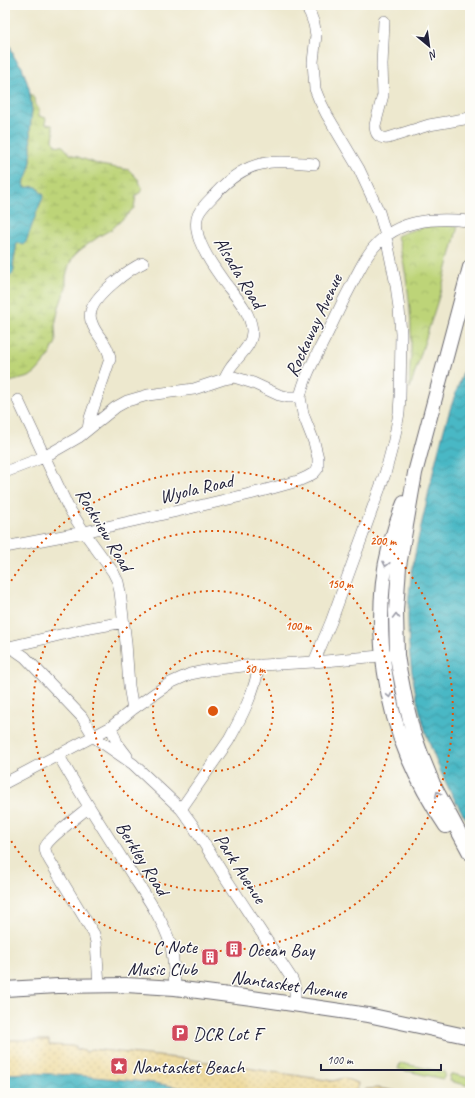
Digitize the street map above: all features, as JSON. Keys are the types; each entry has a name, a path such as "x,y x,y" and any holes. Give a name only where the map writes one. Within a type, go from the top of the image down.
{"main road":[{"path":"470,267 415,473 398,519 389,550 383,580 381,611 390,655 422,757 440,798 470,853"},
{"name":"Nantasket Avenue","path":"5,989 99,985 175,988 368,1015 470,1037"}],"street":[{"path":"305,5 310,13 316,35 313,62 314,84 327,115 359,169 379,212 386,236 396,285 401,334 400,397 394,440 384,479 331,622 314,662"},
{"path":"384,21 382,64 383,95 375,126 376,132 380,137 388,138 429,125 470,118"},
{"name":"Alsada Road","path":"224,379 251,339 251,324 245,309 215,269 202,245 198,234 197,217 207,203 237,174 266,163 288,162 314,164"},
{"name":"Rockaway Avenue","path":"5,472 44,457 79,437 116,407 127,401 148,395 194,389 234,377 253,383 279,395 300,397 303,384 311,366 363,262 373,247 382,238 396,229 413,223 440,219 470,221"},
{"path":"88,429 90,418 110,358 110,353 92,324 90,318 91,310 100,297 115,282 129,271 143,263"},
{"name":"Wyola Road","path":"5,548 226,500 307,478 318,468 318,458 300,397"},
{"name":"Rockview Road","path":"18,400 68,507 113,572 118,582 124,622 129,686 134,709"},
{"path":"7,647 85,629 124,622"},
{"name":"Park Avenue","path":"7,647 25,657 82,717 94,737 133,764 181,809 294,982 296,989 294,1004"},
{"path":"5,783 111,727 170,683 190,674 226,667 314,662 390,655"},
{"path":"181,809 235,730 254,686 259,665"},
{"name":"Park Avenue","path":"111,727 117,743 133,764"},
{"name":"Berkley Road","path":"58,754 149,900 165,930 170,943 175,988"},
{"path":"90,807 54,836 45,848 47,856 94,934 97,949 99,985"}],"green space":[{"path":"30,93 39,109 39,116 46,118 45,124 52,125 54,133 53,140 55,145 63,146 70,154 100,165 129,170 138,179 142,188 141,192 136,195 134,208 112,229 80,250 73,257 66,276 66,287 55,325 56,342 48,358 36,372 29,377 5,384 5,252 6,269 11,275 14,270 13,265 17,243 38,209 44,195 32,186 28,188 24,187 31,161 30,131 32,110"},
{"path":"442,225 458,226 442,287 410,388 410,306 404,264 397,236 419,228"},
{"path":"400,1063 444,1072 445,1074 443,1079 398,1069"},
{"path":"452,1074 470,1078 470,1086 449,1081 450,1075"}],"sand":[{"name":"Nantasket Beach","path":"5,1040 49,1040 49,1045 76,1046 76,1049 88,1052 91,1049 187,1059 333,1081 343,1078 358,1083 356,1093 210,1093 154,1083 29,1073 5,1074"},
{"path":"378,1088 401,1093 365,1093 366,1089"}],"water":[{"path":"5,37 14,57 22,67 29,88 32,110 30,131 31,161 24,187 37,187 44,195 26,242 23,245 17,243 13,265 14,270 12,275 9,275 7,271 5,252 5,238 8,235 5,228"},
{"path":"470,352 470,825 443,776 423,724 416,697 412,669 408,613 414,560 434,467 448,417"},
{"path":"29,1073 75,1075 154,1083 210,1093 5,1093 5,1074"}],"place":[{"name":"Ocean Bay","path":"234,949"},
{"name":"C Note Music Club","path":"210,957"},
{"name":"DCR Lot F","path":"180,1033"},
{"name":"Nantasket Beach","path":"119,1066"}]}
